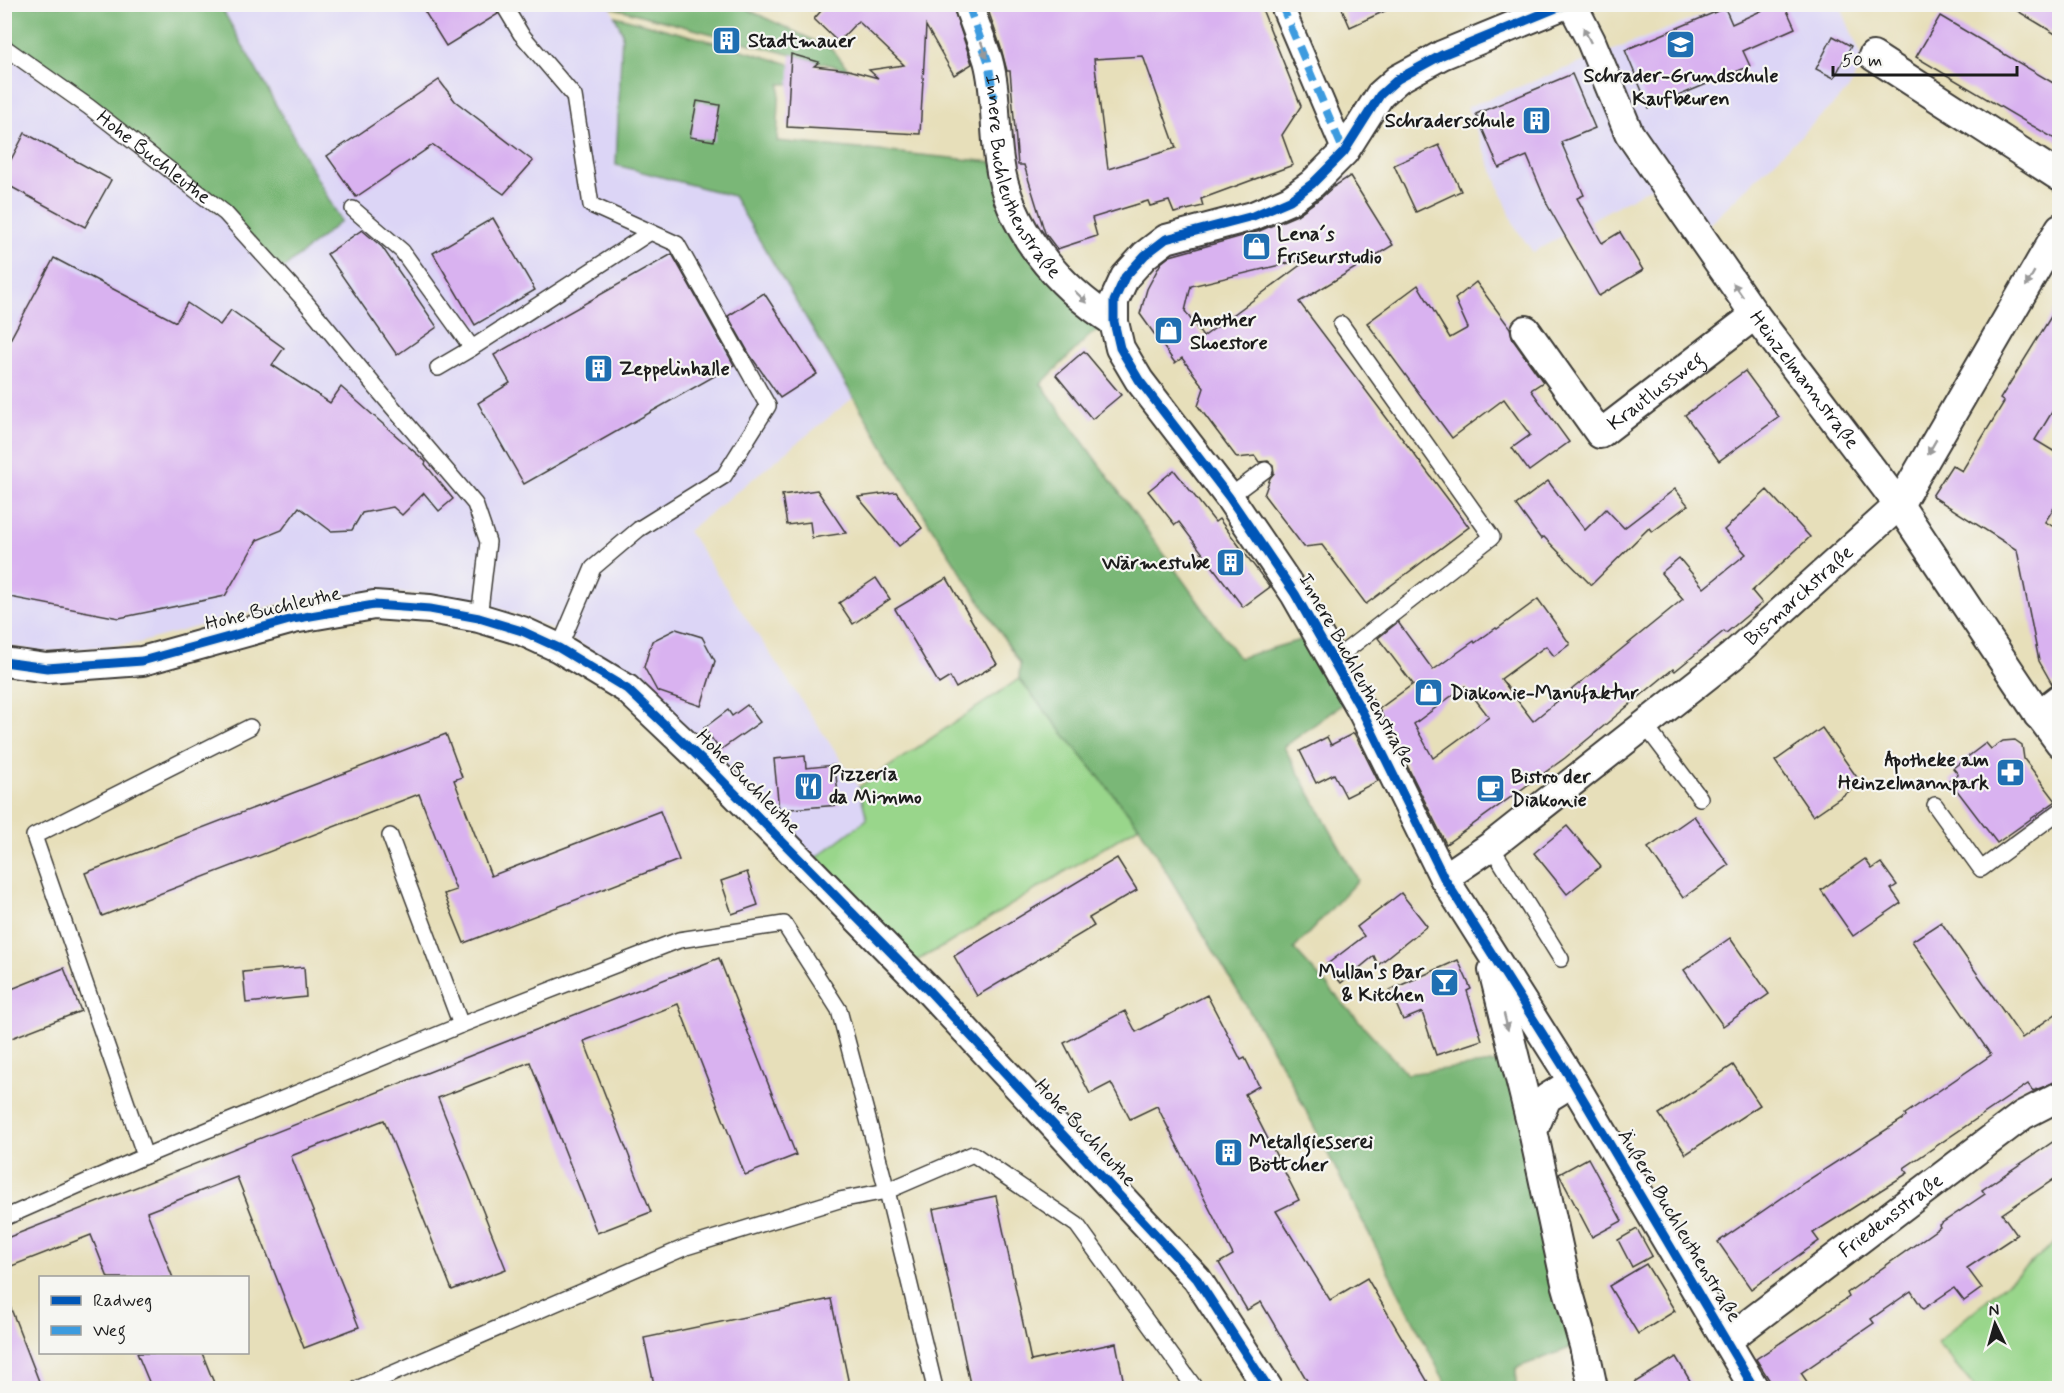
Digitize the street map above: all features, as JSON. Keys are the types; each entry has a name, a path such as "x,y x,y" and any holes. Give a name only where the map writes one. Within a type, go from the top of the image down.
{"street":[{"name":"Innere Buchleuthenstraße","path":"968,4 988,61 994,98 999,161 1008,198 1030,243 1091,308 1114,322"},
{"path":"1281,4 1344,152"},
{"name":"Innere Buchleuthenstraße","path":"1566,4 1442,55 1398,79 1380,95 1344,152 1312,184 1290,200 1253,216 1166,239 1144,255 1125,277 1114,301 1114,322 1120,348 1139,380 1229,497 1295,594 1363,713 1444,878 1573,1082"},
{"name":"Heinzelmannstraße","path":"1572,4 1591,41 1629,133 1755,315 2049,706 2060,742"},
{"path":"1874,56 2060,177"},
{"name":"Bismarckstraße","path":"1444,878 1491,846 1732,656 1899,505 2060,228"},
{"name":"Krautlussweg","path":"1526,330 1600,434 1755,315"},
{"name":"Hohe Buchleuthe","path":"4,662 47,668 142,661 293,618 374,605 430,609 479,618 522,631 559,648 627,689 713,771 930,992 1197,1279 1268,1389"},
{"name":"Innere Buchleuthenstraße","path":"1487,944 1593,1389"},
{"path":"1533,1131 1547,1098 1573,1082"},
{"name":"Äußere Buchleuthenstraße","path":"1573,1082 1754,1389"},
{"name":"Friedensstraße","path":"1726,1341 2023,1115 2060,1096"}],"lane":[{"path":"503,4 521,34 574,96 591,204 677,244 768,406 724,476 639,529 593,568 559,648"},
{"name":"Hohe Buchleuthe","path":"4,47 89,107 225,213 304,300 475,504 488,542 479,618"},
{"path":"353,209 402,251 472,348"},
{"path":"438,368 650,233"},
{"path":"1334,660 1492,537 1341,324"},
{"path":"1229,497 1264,470"},
{"path":"1644,724 1700,798"},
{"path":"145,1156 34,836 250,727"},
{"path":"1935,805 1982,869 2060,811"},
{"path":"390,836 462,1025"},
{"path":"1491,846 1561,959"},
{"path":"4,1218 145,1156 462,1025 679,940 784,924 839,1010 888,1191 935,1389"},
{"path":"359,1389 686,1247 839,1200 888,1191 973,1154 1077,1225 1195,1389"}],"shaded area":[{"path":"220,5 610,5 622,32 616,165 733,196 853,398 688,531 859,787 867,818 812,861 632,675 565,635 525,617 483,604 431,594 374,592 286,602 138,643 46,652 5,646 5,53 85,111 223,218 283,269 340,220"},
{"path":"1729,5 1840,5 1863,60 1849,89 1708,225 1673,175 1533,252 1515,227 1467,107"}],"green space":[{"path":"12,5 220,5 341,221 283,269 92,103 10,42"},
{"path":"610,5 738,5 832,49 849,70 633,13"},
{"path":"615,16 847,81 780,84 777,141 992,162 1103,328 1090,335 1041,384 1239,658 1314,636 1348,700 1284,747 1358,880 1294,949 1407,1074 1507,1061 1573,1347 1516,1368 1516,1388 1448,1388 1287,1074 1139,826 1019,679 1020,663 929,523 733,196 616,165 622,32"},
{"path":"1019,679 1139,826 946,945 914,962 812,861 867,819 859,787"},
{"path":"2059,1239 2059,1388 1975,1388 1937,1342"}],"building":[{"path":"420,4 493,4 498,14 446,46"},
{"path":"827,4 952,4 972,64 954,75 926,26 920,134 787,127 791,54 819,62 814,66 849,70 878,78 869,70 904,65 858,21 838,42 814,19"},
{"path":"986,4 1260,4 1301,106 1282,135 1293,165 1201,199 1203,206 1174,213 1169,201 1150,206 1148,201 1092,218 1097,236 1057,249 1045,233 1024,165 1018,165 1010,71 1007,71","holes":["1143,56 1176,148 1108,169 1094,59"]},
{"path":"1340,4 1400,4 1350,27"},
{"path":"1776,4 1784,4 1795,28 1743,51 1750,66 1649,108 1625,50 1725,8 1732,24"},
{"path":"2006,4 2060,4 2060,37 2041,25"},
{"path":"1940,16 2060,87 2060,142 1916,57"},
{"path":"1833,36 1851,46 1834,78 1816,69"},
{"path":"1572,74 1595,128 1561,142 1584,195 1577,198 1602,243 1620,232 1643,270 1599,296 1548,206 1527,156 1499,168 1476,114"},
{"path":"439,80 455,101 533,161 504,194 433,145 356,197 327,156"},
{"path":"697,101 720,105 714,141 690,137"},
{"path":"25,133 111,180 85,227 4,183 4,173"},
{"path":"1439,145 1461,191 1416,212 1394,165"},
{"path":"1350,176 1393,245 1299,302 1469,527 1366,604 1322,545 1304,547 1264,495 1274,473 1273,465 1268,461 1259,462 1255,456 1237,458 1198,406 1204,388 1182,358 1175,363 1140,314 1147,289 1161,263 1170,256 1257,232 1297,215","holes":["1310,258 1203,337 1185,311 1191,286"]},
{"path":"493,218 535,290 475,325 433,253"},
{"path":"362,230 382,247 437,327 397,355 327,254"},
{"name":"Zeppelinhalle","path":"672,254 734,365 524,484 478,403 510,383 494,355"},
{"path":"54,258 176,322 187,303 220,325 231,310 284,348 272,365 330,403 341,387 426,462 425,464 453,499 439,511 424,493 402,515 393,507 362,513 352,530 331,531 299,507 282,530 257,540 225,596 119,618 4,596 4,351"},
{"path":"1476,282 1510,328 1513,340 1543,382 1531,390 1569,442 1529,471 1512,448 1530,435 1504,399 1452,438 1367,323 1418,285 1450,338 1468,328 1455,299"},
{"path":"764,293 817,374 780,398 750,355 728,316"},
{"path":"2060,302 2060,399 2035,440 2060,455 2060,498 2045,522 2060,530 2060,682 2052,684 2039,661 2017,550 1932,496 1952,465 1962,471 2004,402 2000,399"},
{"path":"1084,351 1121,395 1092,419 1056,375"},
{"path":"1745,371 1779,417 1719,461 1685,415"},
{"path":"1174,470 1215,522 1219,519 1270,587 1243,607 1179,522 1175,525 1148,491"},
{"path":"1548,481 1585,530 1606,509 1624,528 1675,489 1688,505 1652,532 1649,528 1591,585 1544,537 1541,539 1516,505"},
{"path":"817,490 846,533 812,538 810,522 787,525 782,495"},
{"path":"1767,490 1810,537 1752,591 1762,603 1675,671 1673,669 1565,758 1446,844 1379,709 1413,684 1378,638 1398,622 1433,670 1474,641 1475,643 1497,629 1538,599 1570,644 1554,656 1546,646 1501,679 1533,721 1683,599 1661,573 1679,558 1704,588 1746,554 1724,530","holes":["1465,686 1489,717 1433,758 1414,724"]},
{"path":"896,492 922,528 899,546 858,497"},
{"path":"876,578 890,599 853,624 839,603"},
{"path":"947,578 997,664 956,688 950,677 939,684 895,609"},
{"path":"676,629 702,637 715,661 701,706 657,691 644,667 652,641"},
{"path":"747,705 760,722 720,750 704,728 728,710 732,716"},
{"path":"1822,728 1861,783 1813,816 1775,761"},
{"path":"1354,733 1378,781 1346,797 1334,774 1316,783 1300,751 1327,737 1331,745"},
{"path":"446,734 462,777 454,780 491,876 660,811 679,860 464,943 444,894 456,890 419,794 102,916 85,873"},
{"path":"2015,740 2022,745 2024,759 2056,801 1997,843 1949,780 1958,774 1953,768 1986,743 1991,749 2003,741"},
{"path":"805,756 806,768 835,765 839,805 779,810 774,759"},
{"path":"1694,816 1729,865 1683,898 1648,848"},
{"path":"1567,826 1601,866 1567,894 1534,853"},
{"path":"1117,858 1137,890 1089,918 1094,926 977,996 954,956"},
{"path":"1865,859 1872,869 1881,863 1897,885 1891,889 1901,903 1853,936 1821,890"},
{"path":"747,872 758,905 732,914 721,881"},
{"path":"1401,893 1427,926 1378,965 1374,956 1341,983 1326,965 1364,936 1357,927"},
{"path":"1941,922 2022,1038 2060,1011 2060,1080 2033,1091 2028,1084 1904,1168 1908,1173 1813,1233 1819,1241 1751,1289 1718,1242 1906,1117 1905,1114 1991,1055 1912,941"},
{"path":"1730,938 1769,994 1723,1026 1684,970"},
{"path":"719,958 796,1155 745,1175 678,1004 584,1041 651,1212 597,1233 530,1062 438,1098 506,1269 452,1290 384,1120 291,1156 359,1327 304,1348 237,1177 147,1212 172,1276 107,1276 91,1235 4,1269 4,1239"},
{"path":"1458,960 1471,989 1467,991 1482,1040 1436,1055 1422,1012 1403,1020 1390,990"},
{"path":"304,967 306,997 246,1003 243,972"},
{"path":"64,968 81,1011 4,1041 4,992"},
{"path":"1207,995 1241,1060 1245,1058 1259,1086 1245,1094 1299,1200 1276,1211 1330,1300 1367,1278 1432,1389 1312,1389 1261,1302 1247,1310 1219,1263 1233,1255 1157,1106 1130,1119 1111,1083 1090,1094 1064,1043 1125,1011 1136,1032"},
{"path":"1733,1065 1760,1105 1686,1154 1659,1114"},
{"path":"2060,1137 2060,1175 2002,1214 2017,1235 1967,1268 1982,1288 1964,1301 1954,1288 1923,1309 1911,1291 1871,1319 1874,1323 1801,1373 1812,1389 1775,1389 1756,1359 1849,1297 1847,1293 1985,1194 1982,1190"},
{"path":"1588,1158 1622,1221 1592,1237 1559,1174"},
{"path":"996,1196 1031,1361 1116,1343 1125,1389 971,1389 933,1209"},
{"path":"1637,1229 1652,1256 1632,1267 1618,1240"},
{"path":"1646,1264 1675,1311 1638,1334 1609,1286"},
{"path":"6,1296 42,1389 4,1389"},
{"path":"831,1299 850,1389 655,1389 644,1338"},
{"path":"137,1354 202,1354 214,1383 202,1389 152,1389"},
{"path":"1676,1357 1695,1389 1624,1389"}],"marked path":[{"path":"968,4 988,61 994,98"},
{"path":"1281,4 1344,152"}],"cycle path":[{"path":"1566,4 1442,55 1398,79 1380,95 1344,152 1312,184 1290,200 1253,216 1166,239 1145,255 1125,277 1114,301 1114,322 1120,348 1139,380 1229,497 1295,594 1363,713 1444,878 1573,1082 1754,1388"},
{"path":"4,662 47,668 142,661 293,619 374,605 430,609 479,618 522,631 559,648 627,689 705,763 930,992 1197,1279 1268,1388"}],"place":[{"name":"Stadtmauer","path":"727,41"},
{"name":"Schrader-Grundschule Kaufbeuren","path":"1681,45"},
{"name":"Schraderschule","path":"1536,121"},
{"name":"Lena´s Friseurstudio","path":"1256,246"},
{"name":"Another Shoestore","path":"1169,331"},
{"name":"Zeppelinhalle","path":"598,369"},
{"name":"Wärmestube","path":"1231,563"},
{"name":"Diakonie-Manufaktur","path":"1429,693"},
{"name":"Apotheke am Heinzelmannpark","path":"2010,772"},
{"name":"Pizzeria da Mimmo","path":"808,786"},
{"name":"Bistro der Diakonie","path":"1490,788"},
{"name":"Mullan's Bar & Kitchen","path":"1445,983"},
{"name":"Metallgiesserei Böttcher","path":"1228,1153"}]}
